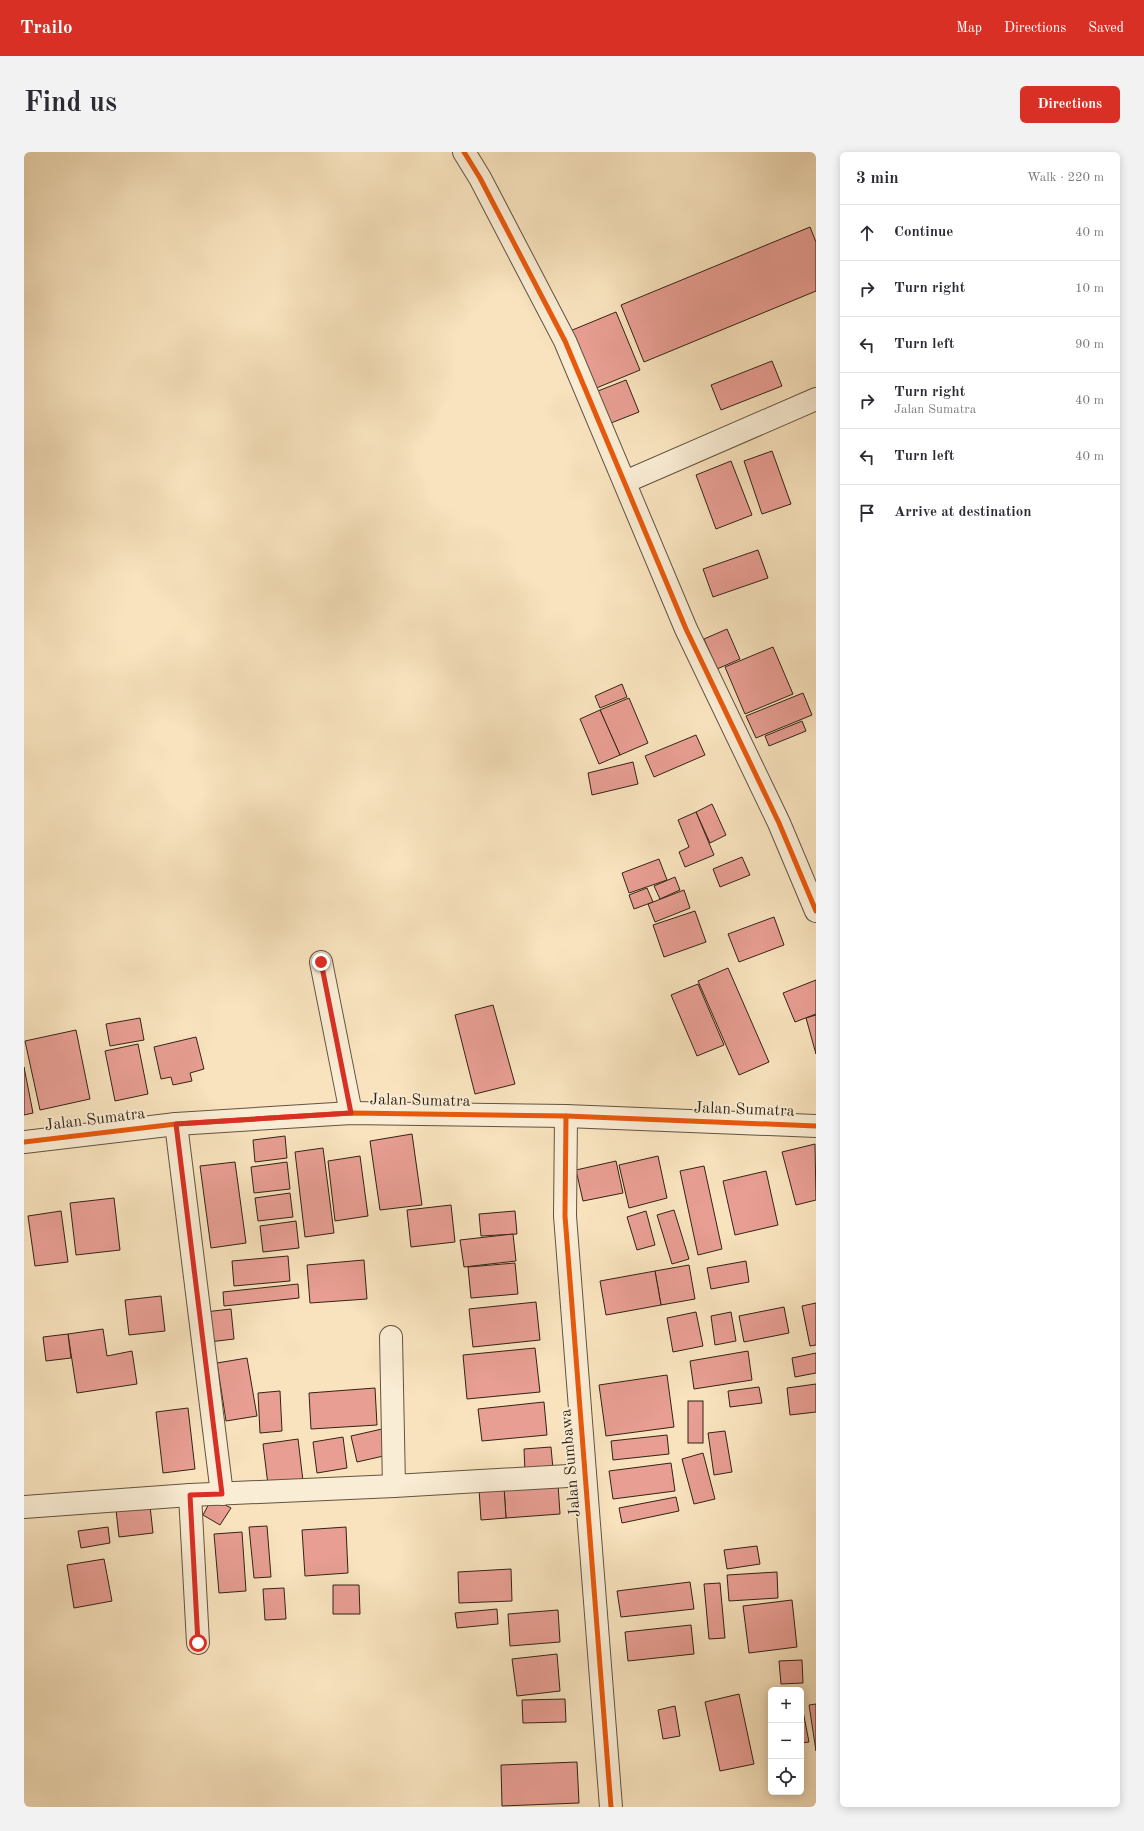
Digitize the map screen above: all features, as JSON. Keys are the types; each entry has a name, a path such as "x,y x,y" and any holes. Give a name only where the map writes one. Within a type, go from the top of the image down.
{"street":[{"path":"464,152 480,178 565,341 686,629 779,823 816,911"},
{"path":"625,482 816,398"},
{"path":"321,962 351,1113"},
{"name":"Jalan Sumatra","path":"24,1142 176,1124 351,1113 566,1116 816,1126"},
{"name":"Jalan Sumbawa","path":"566,1116 566,1216 611,1807"},
{"path":"176,1124 222,1494"},
{"path":"391,1337 394,1486"},
{"path":"24,1507 190,1495 394,1486 585,1475"},
{"path":"190,1495 198,1643"}],"building":[{"path":"810,227 816,242 816,291 644,362 621,305"},
{"path":"616,312 640,370 594,389 570,331"},
{"path":"772,361 782,386 721,410 711,385"},
{"path":"626,380 639,412 611,423 598,391"},
{"path":"772,451 791,504 762,514 744,461"},
{"path":"731,461 752,515 716,529 696,475"},
{"path":"758,550 768,578 713,597 703,569"},
{"path":"727,629 740,659 717,669 704,639"},
{"path":"773,647 793,694 745,714 725,667"},
{"path":"622,684 627,697 600,708 595,696"},
{"path":"803,693 812,715 756,738 746,716"},
{"path":"629,698 648,743 620,755 600,710"},
{"path":"600,710 620,755 599,764 580,719"},
{"path":"802,721 806,731 769,746 765,736"},
{"path":"696,735 705,755 654,777 645,756"},
{"path":"633,762 638,784 592,795 588,773"},
{"path":"712,804 726,835 710,843 696,812"},
{"path":"696,812 714,855 685,867 679,852 689,847 678,820"},
{"path":"742,857 750,875 720,887 713,869"},
{"path":"659,859 667,880 629,893 622,873"},
{"path":"675,877 680,890 660,899 654,886"},
{"path":"647,888 653,902 634,909 629,895"},
{"path":"684,890 690,908 655,922 648,904"},
{"path":"695,911 706,942 664,957 653,925"},
{"path":"774,917 784,945 739,962 728,934"},
{"path":"728,968 769,1062 739,1075 698,981"},
{"path":"816,980 816,1014 795,1022 783,993"},
{"path":"698,984 724,1045 697,1056 671,995"},
{"path":"493,1005 515,1084 475,1094 455,1015"},
{"path":"816,1015 816,1054 806,1018"},
{"path":"140,1018 144,1040 110,1046 106,1024"},
{"path":"76,1030 90,1099 40,1110 25,1041"},
{"path":"196,1037 204,1069 190,1073 192,1081 173,1085 171,1077 161,1079 154,1047"},
{"path":"138,1044 148,1094 115,1101 105,1051"},
{"path":"24,1067 33,1113 24,1115"},
{"path":"412,1134 422,1205 380,1210 370,1141"},
{"path":"285,1136 287,1158 255,1162 253,1140"},
{"path":"815,1144 816,1200 796,1205 782,1152"},
{"path":"323,1148 334,1233 305,1237 295,1152"},
{"path":"360,1156 368,1216 335,1221 328,1161"},
{"path":"658,1156 667,1198 629,1208 619,1165"},
{"path":"616,1161 623,1193 583,1201 576,1170"},
{"path":"235,1162 246,1243 211,1248 200,1166"},
{"path":"287,1162 290,1189 254,1193 251,1167"},
{"path":"704,1166 722,1249 698,1255 680,1171"},
{"path":"766,1171 778,1225 735,1235 723,1181"},
{"path":"290,1193 293,1217 258,1221 255,1198"},
{"path":"114,1198 120,1250 76,1255 70,1203"},
{"path":"451,1205 455,1242 411,1247 407,1210"},
{"path":"674,1210 689,1259 672,1264 657,1215"},
{"path":"61,1211 68,1262 35,1266 28,1216"},
{"path":"515,1211 517,1234 481,1236 479,1214"},
{"path":"646,1211 655,1245 637,1250 627,1217"},
{"path":"296,1221 299,1248 263,1252 260,1226"},
{"path":"513,1234 516,1261 464,1267 460,1240"},
{"path":"288,1256 290,1281 234,1286 232,1261"},
{"path":"364,1260 367,1299 310,1303 307,1265"},
{"path":"746,1261 749,1282 711,1289 707,1268"},
{"path":"515,1263 518,1294 471,1298 468,1267"},
{"path":"689,1265 695,1299 661,1305 655,1271"},
{"path":"655,1271 661,1305 606,1315 600,1281"},
{"path":"298,1284 299,1298 224,1306 223,1292"},
{"path":"161,1296 165,1331 129,1335 125,1300"},
{"path":"536,1302 540,1340 473,1347 469,1309"},
{"path":"816,1303 816,1345 810,1346 802,1306"},
{"path":"784,1307 789,1333 744,1342 739,1316"},
{"path":"231,1309 234,1339 209,1342 205,1312"},
{"path":"696,1312 703,1346 673,1352 667,1318"},
{"path":"731,1312 736,1341 715,1345 711,1316"},
{"path":"103,1329 107,1356 132,1351 137,1384 77,1393 68,1334"},
{"path":"68,1334 71,1358 46,1361 43,1337"},
{"path":"535,1348 540,1392 467,1399 463,1355"},
{"path":"748,1351 752,1380 694,1389 690,1361"},
{"path":"816,1353 816,1373 795,1377 792,1358"},
{"path":"247,1358 257,1416 226,1421 217,1363"},
{"path":"667,1375 674,1427 606,1436 599,1385"},
{"path":"816,1384 816,1412 790,1415 787,1388"},
{"path":"759,1387 762,1403 730,1407 728,1391"},
{"path":"375,1388 377,1425 311,1429 309,1393"},
{"path":"280,1391 282,1431 260,1433 258,1393"},
{"path":"688,1401 703,1401 703,1443 688,1443"},
{"path":"544,1402 547,1435 482,1441 478,1409"},
{"path":"188,1408 195,1469 163,1473 156,1412"},
{"path":"382,1429 388,1455 357,1462 351,1436"},
{"path":"725,1431 732,1472 714,1475 708,1433"},
{"path":"667,1435 669,1454 613,1460 611,1441"},
{"path":"343,1437 347,1468 317,1473 313,1442"},
{"path":"298,1439 303,1481 268,1485 263,1444"},
{"path":"551,1447 553,1469 525,1471 524,1449"},
{"path":"703,1453 715,1499 694,1504 682,1459"},
{"path":"671,1463 675,1491 613,1499 609,1471"},
{"path":"558,1484 560,1514 506,1518 504,1487"},
{"path":"504,1487 506,1518 481,1520 479,1489"},
{"path":"676,1497 679,1511 622,1523 619,1508"},
{"path":"212,1498 231,1508 220,1525 203,1515"},
{"path":"150,1506 153,1533 119,1537 116,1510"},
{"path":"267,1526 271,1577 254,1578 249,1527"},
{"path":"108,1527 110,1543 81,1548 78,1531"},
{"path":"346,1527 348,1573 305,1576 302,1530"},
{"path":"242,1532 246,1591 219,1593 214,1534"},
{"path":"757,1546 760,1564 727,1569 724,1550"},
{"path":"104,1559 112,1601 74,1608 67,1565"},
{"path":"511,1569 512,1601 459,1603 458,1572"},
{"path":"777,1572 778,1598 729,1601 727,1575"},
{"path":"690,1582 694,1609 621,1617 617,1591"},
{"path":"720,1583 725,1638 709,1639 704,1584"},
{"path":"333,1585 359,1585 360,1614 333,1614"},
{"path":"284,1588 286,1619 265,1620 263,1589"},
{"path":"792,1600 797,1647 749,1653 743,1606"},
{"path":"497,1609 498,1624 457,1628 455,1613"},
{"path":"558,1610 560,1642 510,1646 508,1614"},
{"path":"691,1625 694,1654 628,1661 625,1632"},
{"path":"557,1654 560,1691 517,1696 512,1659"},
{"path":"802,1660 803,1683 781,1684 779,1661"},
{"path":"739,1694 754,1764 720,1771 705,1702"},
{"path":"565,1699 566,1722 523,1723 522,1700"},
{"path":"816,1704 816,1751 809,1705"},
{"path":"675,1706 680,1736 663,1739 658,1710"},
{"path":"804,1716 809,1742 804,1743"},
{"path":"577,1762 579,1803 502,1806 501,1765"}],"cycle path":[{"path":"464,152 480,178 565,341 686,629 779,823 816,911"},
{"path":"24,1142 176,1124 351,1113 566,1116 816,1126"},
{"path":"566,1116 565,1216 611,1807"}],"route":[{"path":"198,1643 190,1495 222,1494 176,1124 351,1113 321,962"}]}
